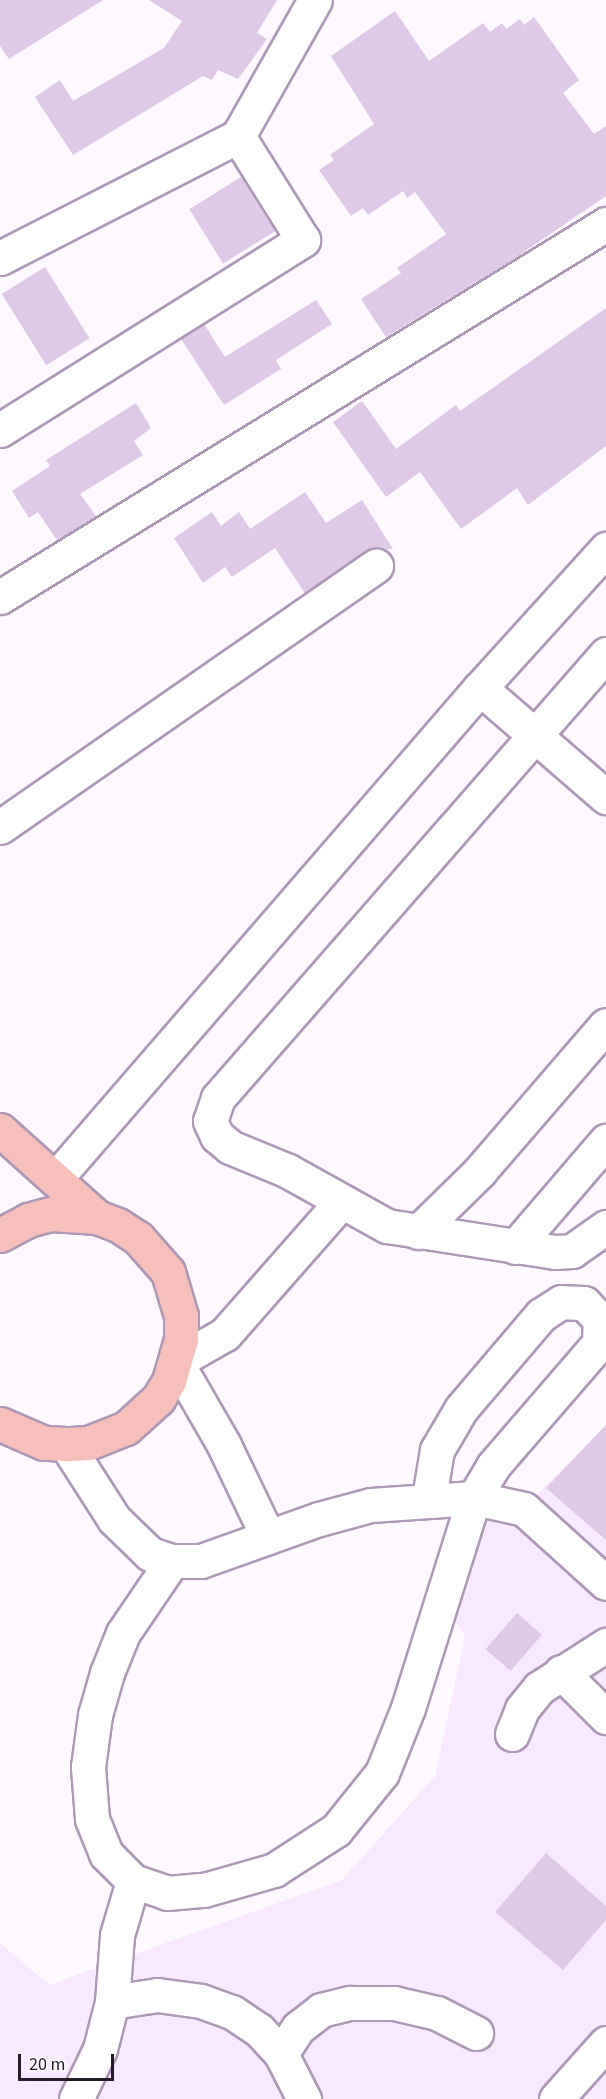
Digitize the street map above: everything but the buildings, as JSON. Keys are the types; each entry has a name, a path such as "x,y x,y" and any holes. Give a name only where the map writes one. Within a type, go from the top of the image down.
{"main road":[{"path":"0,1130 57,1177 97,1217 138,1238 168,1272 182,1316 176,1362 158,1399 144,1415 107,1437 66,1444 44,1443 0,1424"},
{"path":"0,1235 28,1220 51,1214 97,1217"}],"street":[{"path":"0,258 238,136 315,0"},
{"path":"0,430 303,240 238,136"},
{"path":"0,597 606,224"},
{"path":"57,1177 480,688 606,549"},
{"path":"0,827 376,566"},
{"path":"606,654 212,1109 210,1121 217,1136 230,1147 288,1171 371,1220 418,1232 515,1246 572,1251 606,1227"},
{"path":"480,688 606,797"},
{"path":"418,1232 479,1172 606,1025"},
{"path":"515,1246 606,1141"},
{"path":"268,1537 224,1445 176,1362 225,1334 341,1202"},
{"path":"172,1561 134,1614 107,1673 95,1715 88,1767 92,1819 105,1854 133,1881 167,1893 204,1890 274,1870 336,1830 382,1773 408,1708 474,1498 492,1466 599,1343 600,1320 584,1303 561,1302 541,1315 461,1408 437,1450 429,1498"},
{"path":"66,1444 114,1519 150,1554 172,1561 201,1561 268,1537 371,1505 429,1498 474,1498 524,1509 606,1583"},
{"path":"512,1734 528,1702 561,1672 606,1645"},
{"path":"561,1672 606,1717"},
{"path":"76,2099 100,2049 112,2002 117,1935 133,1881"},
{"path":"112,2002 156,1995 201,2001 232,2012 259,2030 282,2054 304,2099"},
{"path":"282,2054 298,2028 321,2010 350,2003 394,2003 437,2013 476,2033"},
{"path":"556,2099 606,2043"}],"shaded area":[{"path":"606,1425 606,2099 0,2099 0,1943 49,1985 342,1880 435,1776 465,1636 447,1609 466,1553 487,1518 510,1522"}]}
